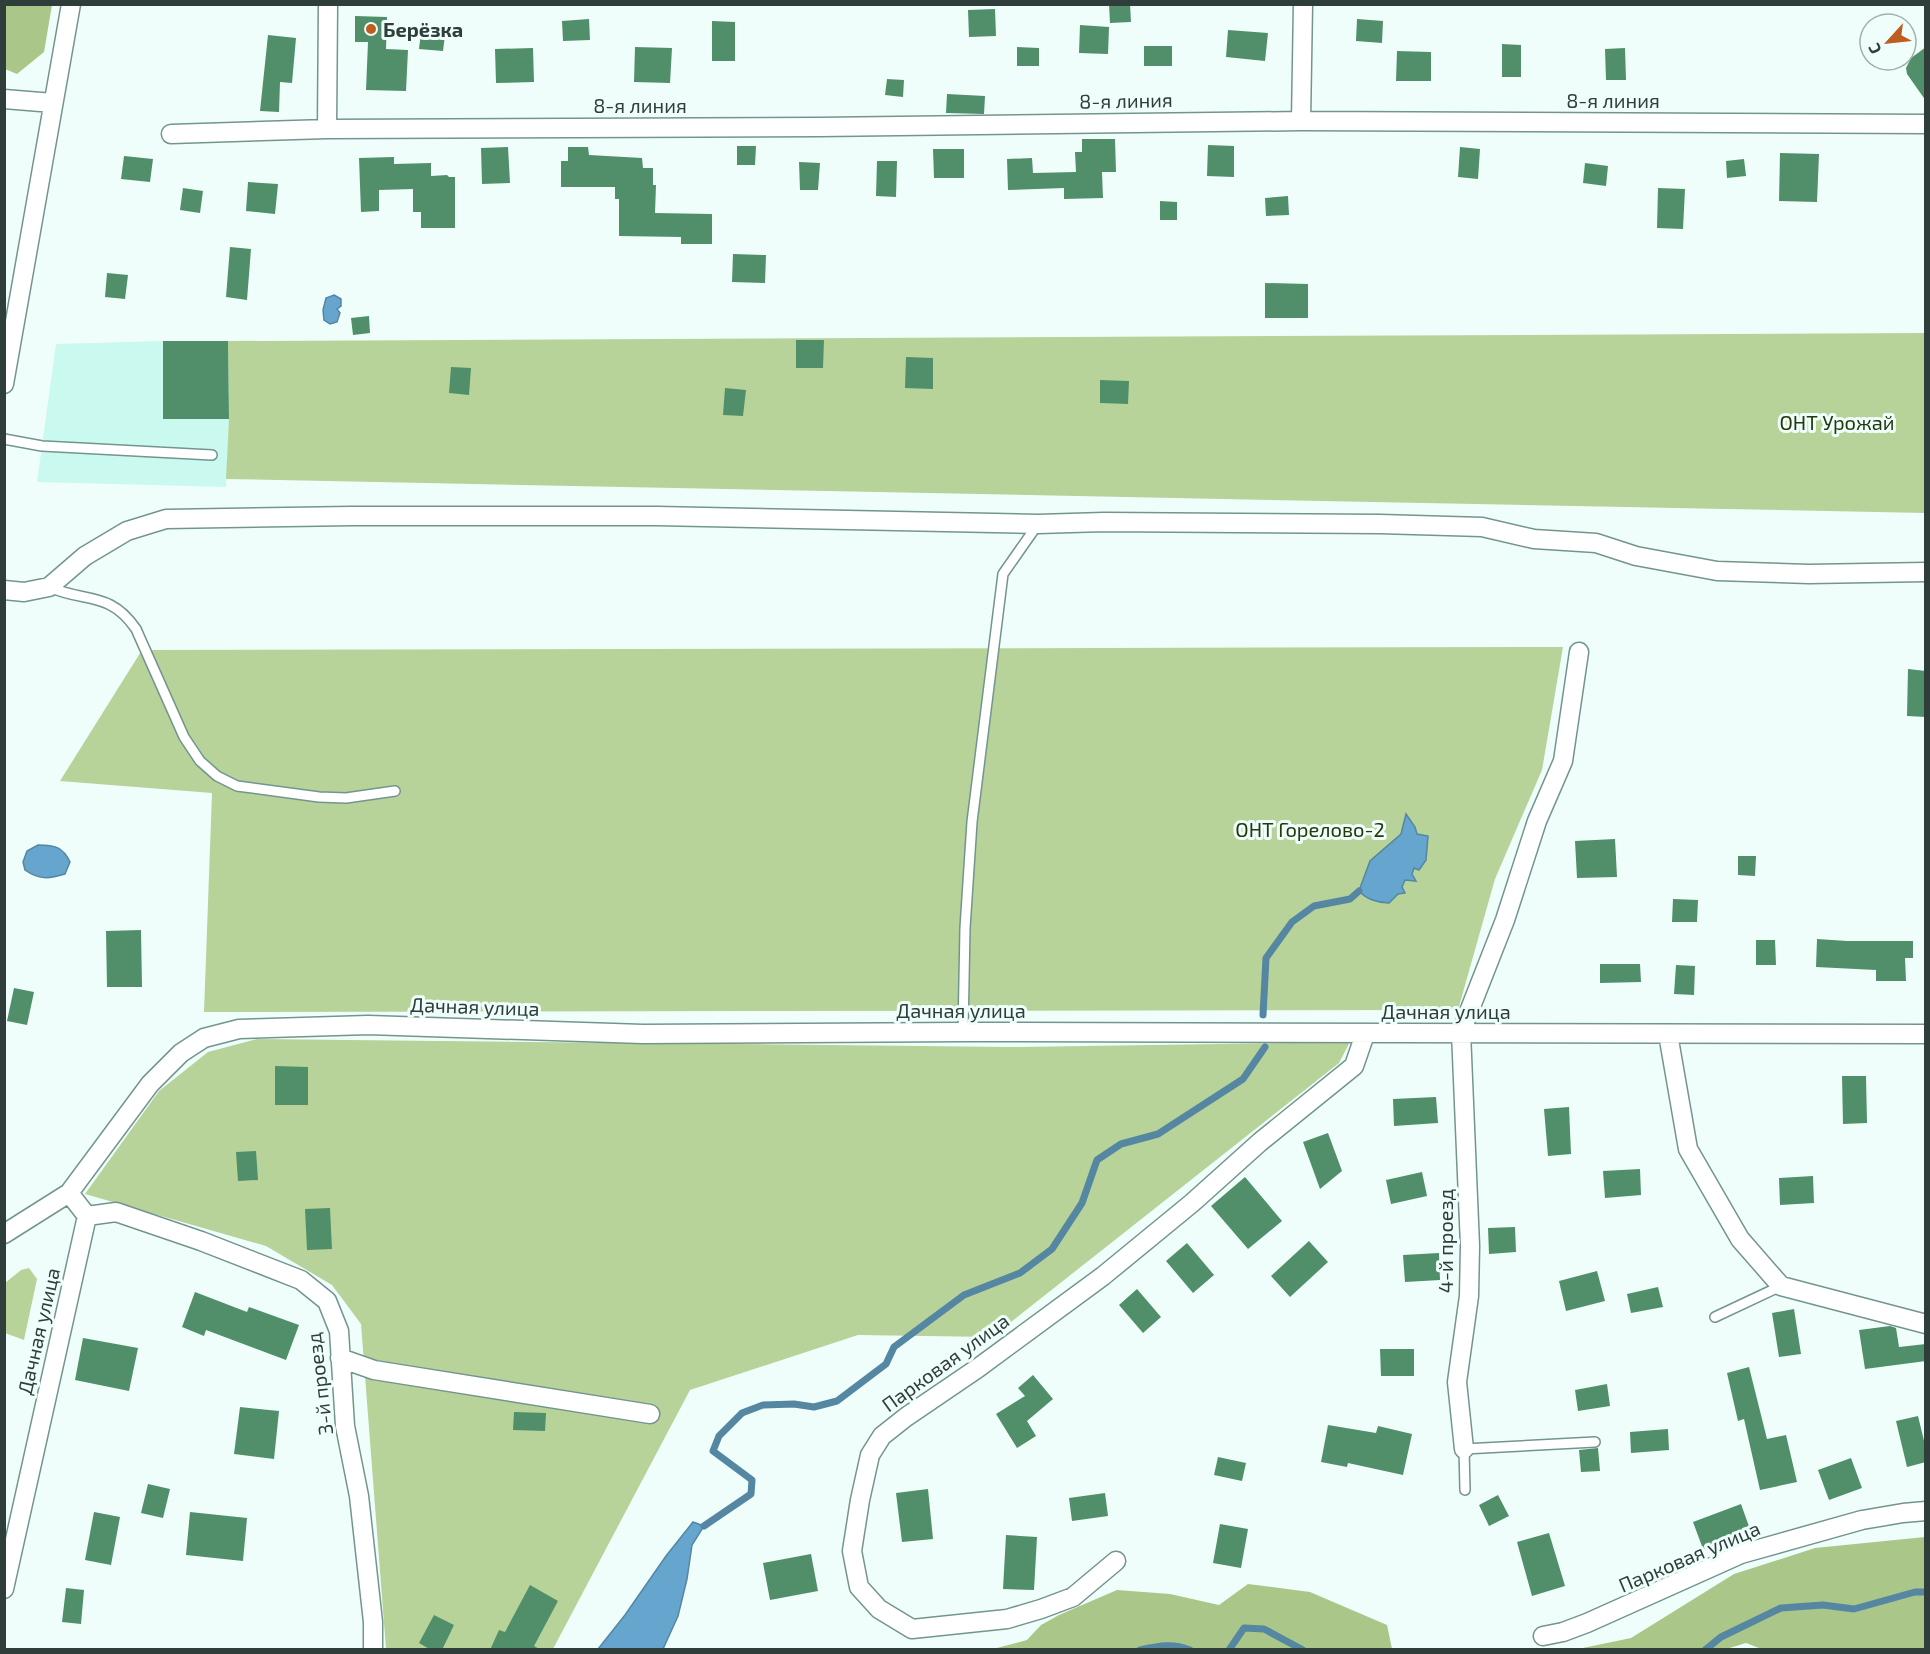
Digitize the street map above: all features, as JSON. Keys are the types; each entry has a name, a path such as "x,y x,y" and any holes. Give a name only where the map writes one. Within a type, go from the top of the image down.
{"street":[{"path":"4,384 71,4"},
{"path":"327,129 328,4"},
{"path":"1301,121 1303,4"},
{"path":"4,99 53,103"},
{"name":"8-я линия","path":"171,134 327,129 819,127 1301,121 1926,124"},
{"path":"4,590 24,592 49,587 86,556 127,531 166,519 352,516 657,516 1038,524 1116,522 1482,527 1534,539 1596,543 1636,556 1717,571 1809,574 1926,572"},
{"path":"1461,1032 1505,920 1537,821 1563,761 1579,652"},
{"name":"Дачная улица","path":"4,1234 69,1193 150,1084 173,1061 204,1038 239,1029 368,1025 643,1034 1461,1032 1926,1034"},
{"name":"4-й проезд","path":"1461,1032 1470,1246 1469,1296 1457,1382 1464,1449"},
{"name":"Парковая улица","path":"1116,1561 1072,1598 1041,1609 1007,1618 912,1629 879,1609 859,1587 852,1551 870,1455 882,1436 1103,1275 1354,1066 1365,1034"},
{"path":"1668,1034 1689,1149 1740,1239 1781,1286 1926,1324"},
{"path":"69,1193 87,1216"},
{"name":"3-й проезд","path":"87,1216 116,1212 201,1241 301,1280 327,1301 339,1331 345,1426 359,1496 373,1622 373,1650"},
{"name":"Дачная улица","path":"4,1589 87,1216"},
{"path":"340,1359 374,1370 650,1414"},
{"name":"Парковая улица","path":"1544,1636 1587,1623 1741,1554 1862,1520 1903,1512 1926,1511"}],"lane":[{"path":"4,439 42,446 212,455"},
{"path":"963,1032 965,928 972,822 1003,574 1038,524"},
{"path":"49,587 66,595 92,598 112,605 126,614 136,629 184,737 200,761 217,776 237,786 319,797 346,798 396,791"},
{"path":"1715,1317 1781,1286"},
{"path":"1465,1490 1464,1449 1594,1442"}],"shaded area":[{"path":"228,341 229,419 226,487 37,482 56,344"}],"green space":[{"path":"4,5 52,5 44,52 17,74 5,69"},
{"name":"ОНТ Урожай","path":"1925,333 1925,513 226,479 229,419 228,341"},
{"name":"ОНТ Горелово-2","path":"1563,647 1542,770 1495,879 1458,1010 204,1012 212,793 60,781 142,650"},
{"path":"257,1039 1012,1047 1350,1042 1339,1063 992,1337 858,1335 690,1390 553,1649 386,1649 361,1324 332,1285 266,1246 85,1194 159,1091 208,1052"},
{"path":"29,1268 37,1279 24,1340 5,1333 5,1283 21,1270"},
{"path":"1925,1537 1925,1649 1764,1650 1746,1643 1723,1650 1578,1649 1631,1638 1734,1574 1815,1548"},
{"path":"1248,1584 1310,1592 1387,1625 1392,1649 993,1649 1027,1640 1041,1625 1059,1615 1117,1590 1170,1594 1219,1605"}],"water":[{"path":"334,295 341,299 341,306 337,309 340,313 337,322 330,324 324,320 323,310 326,298"},
{"path":"1406,814 1417,834 1428,836 1426,860 1419,870 1414,868 1412,874 1416,881 1405,880 1402,887 1405,893 1398,894 1389,903 1372,900 1359,891 1370,861 1401,834"},
{"path":"38,845 54,846 64,853 70,862 65,874 44,878 25,870 23,862 27,851"},
{"path":"693,1522 704,1526 692,1545 678,1616 663,1649 598,1649 666,1556"}],"building":[{"path":"1109,4 1130,4 1131,22 1110,23"},
{"path":"995,9 996,36 969,37 968,10"},
{"path":"355,16 387,17 386,49 408,50 406,91 366,90 368,42 355,42"},
{"path":"589,19 590,40 563,41 562,21"},
{"path":"1357,19 1383,21 1382,43 1356,41"},
{"path":"712,21 735,22 735,61 712,61"},
{"path":"422,24 446,27 443,51 419,49"},
{"path":"1080,25 1109,27 1108,54 1079,53"},
{"path":"1228,30 1268,33 1265,61 1226,57"},
{"path":"268,35 296,38 292,83 280,82 279,112 260,111"},
{"path":"1502,44 1521,45 1521,77 1502,77"},
{"path":"1144,46 1172,46 1172,66 1144,66"},
{"path":"635,47 672,48 670,83 634,82"},
{"path":"1017,47 1039,48 1039,66 1017,66"},
{"path":"1926,47 1926,101 1907,72 1918,72 1918,53"},
{"path":"533,48 534,82 496,83 495,49"},
{"path":"1625,48 1626,80 1606,80 1605,49"},
{"path":"1397,51 1431,52 1431,81 1396,81"},
{"path":"887,79 904,80 903,97 885,95"},
{"path":"947,94 985,96 984,114 946,113"},
{"path":"1082,139 1115,139 1116,172 1102,172 1103,198 1064,199 1064,188 1008,190 1007,159 1032,158 1033,173 1076,172 1075,152 1082,152"},
{"path":"1208,145 1234,146 1234,177 1207,176"},
{"path":"737,146 756,146 755,165 737,165"},
{"path":"508,147 510,183 482,184 481,148"},
{"path":"568,147 588,147 589,155 642,158 643,168 653,168 653,185 656,185 655,213 712,214 712,244 681,244 681,237 619,236 619,199 615,199 615,187 561,187 561,161 568,161"},
{"path":"1460,147 1480,149 1478,179 1458,177"},
{"path":"933,149 964,149 964,178 934,178"},
{"path":"1780,153 1819,154 1817,202 1779,201"},
{"path":"124,156 153,159 150,182 121,179"},
{"path":"394,157 394,164 431,163 431,176 455,177 455,228 421,228 421,212 413,212 413,189 379,190 379,211 361,212 359,158"},
{"path":"1744,159 1746,176 1727,178 1726,161"},
{"path":"877,161 897,161 896,197 876,196"},
{"path":"799,162 820,163 818,190 800,190"},
{"path":"1585,163 1608,166 1606,186 1583,183"},
{"path":"248,182 278,184 275,214 246,211"},
{"path":"183,188 203,191 200,213 180,210"},
{"path":"1658,188 1685,189 1683,229 1657,228"},
{"path":"1288,196 1289,215 1266,216 1265,198"},
{"path":"1160,201 1177,202 1177,220 1160,220"},
{"path":"230,247 251,249 247,300 226,297"},
{"path":"733,254 766,255 765,283 732,282"},
{"path":"107,273 128,275 125,299 105,297"},
{"path":"1265,283 1308,284 1308,318 1265,318"},
{"path":"369,316 370,333 353,335 351,318"},
{"path":"796,340 824,340 823,368 796,368"},
{"path":"163,341 228,341 229,419 163,419"},
{"path":"906,357 933,358 933,389 905,388"},
{"path":"451,367 471,368 469,395 449,393"},
{"path":"1100,380 1129,381 1128,404 1100,403"},
{"path":"725,388 746,390 743,416 723,415"},
{"path":"1908,669 1926,671 1926,717 1907,716"},
{"path":"1615,839 1617,877 1577,878 1575,841"},
{"path":"1738,856 1756,856 1755,876 1738,875"},
{"path":"1673,899 1698,900 1697,922 1672,922"},
{"path":"141,930 142,987 107,987 106,931"},
{"path":"1817,939 1913,941 1913,958 1905,958 1906,981 1876,981 1876,970 1816,967"},
{"path":"1756,940 1775,940 1776,965 1756,965"},
{"path":"1600,964 1640,964 1641,982 1600,983"},
{"path":"1676,965 1695,966 1694,995 1674,994"},
{"path":"14,988 34,992 27,1025 7,1021"},
{"path":"275,1066 308,1067 308,1105 275,1105"},
{"path":"1842,1076 1866,1076 1867,1123 1843,1124"},
{"path":"1436,1097 1438,1123 1394,1126 1393,1099"},
{"path":"1569,1107 1571,1154 1548,1156 1544,1109"},
{"path":"1328,1133 1342,1171 1320,1189 1303,1142"},
{"path":"256,1151 258,1180 238,1181 236,1152"},
{"path":"1640,1169 1641,1195 1605,1198 1603,1171"},
{"path":"1422,1172 1427,1196 1391,1204 1386,1180"},
{"path":"1813,1176 1814,1203 1780,1205 1779,1178"},
{"path":"1245,1177 1282,1221 1248,1249 1211,1206"},
{"path":"330,1208 332,1249 307,1250 305,1209"},
{"path":"1515,1227 1516,1252 1489,1254 1488,1228"},
{"path":"1309,1241 1328,1262 1290,1297 1271,1276"},
{"path":"1187,1243 1214,1275 1193,1293 1166,1261"},
{"path":"1439,1253 1440,1280 1405,1282 1403,1255"},
{"path":"1597,1271 1605,1301 1566,1311 1559,1281"},
{"path":"1658,1287 1663,1307 1631,1313 1627,1294"},
{"path":"1137,1289 1161,1317 1143,1333 1119,1305"},
{"path":"195,1292 247,1312 249,1307 299,1325 286,1360 206,1330 204,1336 182,1327"},
{"path":"1794,1309 1801,1354 1779,1357 1772,1313"},
{"path":"1890,1326 1896,1328 1899,1347 1926,1344 1926,1361 1865,1369 1859,1330"},
{"path":"83,1338 138,1348 129,1391 75,1380"},
{"path":"1380,1349 1414,1349 1414,1376 1381,1376"},
{"path":"1749,1367 1767,1439 1786,1435 1797,1482 1760,1490 1744,1419 1738,1421 1727,1373"},
{"path":"1033,1375 1053,1399 1027,1421 1036,1436 1017,1448 996,1414 1025,1396 1018,1388"},
{"path":"1607,1384 1610,1406 1578,1411 1575,1390"},
{"path":"240,1407 279,1411 274,1459 234,1454"},
{"path":"514,1412 546,1413 545,1431 513,1430"},
{"path":"1918,1416 1926,1449 1926,1462 1907,1467 1896,1421"},
{"path":"1328,1425 1376,1433 1378,1426 1412,1434 1403,1475 1348,1463 1347,1467 1321,1462"},
{"path":"1668,1429 1669,1450 1631,1453 1630,1432"},
{"path":"1598,1448 1600,1471 1581,1472 1579,1450"},
{"path":"1218,1457 1246,1463 1242,1481 1214,1475"},
{"path":"1851,1458 1862,1488 1829,1500 1818,1470"},
{"path":"148,1484 170,1489 163,1518 141,1513"},
{"path":"928,1489 933,1539 902,1542 896,1493"},
{"path":"1105,1493 1108,1516 1072,1521 1069,1498"},
{"path":"1498,1495 1509,1516 1489,1526 1479,1505"},
{"path":"1741,1504 1751,1532 1703,1549 1693,1522"},
{"path":"94,1512 120,1517 111,1565 85,1560"},
{"path":"190,1512 247,1518 243,1561 186,1555"},
{"path":"1220,1524 1248,1529 1241,1568 1213,1563"},
{"path":"1549,1533 1565,1586 1532,1596 1517,1542"},
{"path":"1006,1535 1037,1537 1034,1590 1003,1589"},
{"path":"811,1554 818,1591 770,1600 763,1563"},
{"path":"530,1585 558,1601 534,1646 541,1650 490,1650 499,1630 505,1632"},
{"path":"66,1588 84,1590 81,1624 62,1622"},
{"path":"434,1615 454,1625 442,1650 431,1650 419,1643"}],"waterway":[{"path":"1263,1015 1266,958 1292,922 1314,906 1350,899 1359,891"},
{"path":"704,1526 751,1494 752,1480 713,1451 719,1436 742,1413 763,1405 794,1404 814,1407 837,1401 886,1364 894,1347 964,1295 1020,1273 1052,1249 1082,1203 1097,1160 1121,1144 1158,1134 1243,1079 1265,1047"},
{"path":"1705,1650 1721,1637 1781,1608 1823,1605 1854,1609 1915,1592 1926,1592"},
{"path":"1229,1650 1244,1628 1264,1629 1303,1650"},
{"path":"1140,1650 1159,1646 1190,1650"}],"place":[{"name":"Берёзка","path":"371,29"}]}
